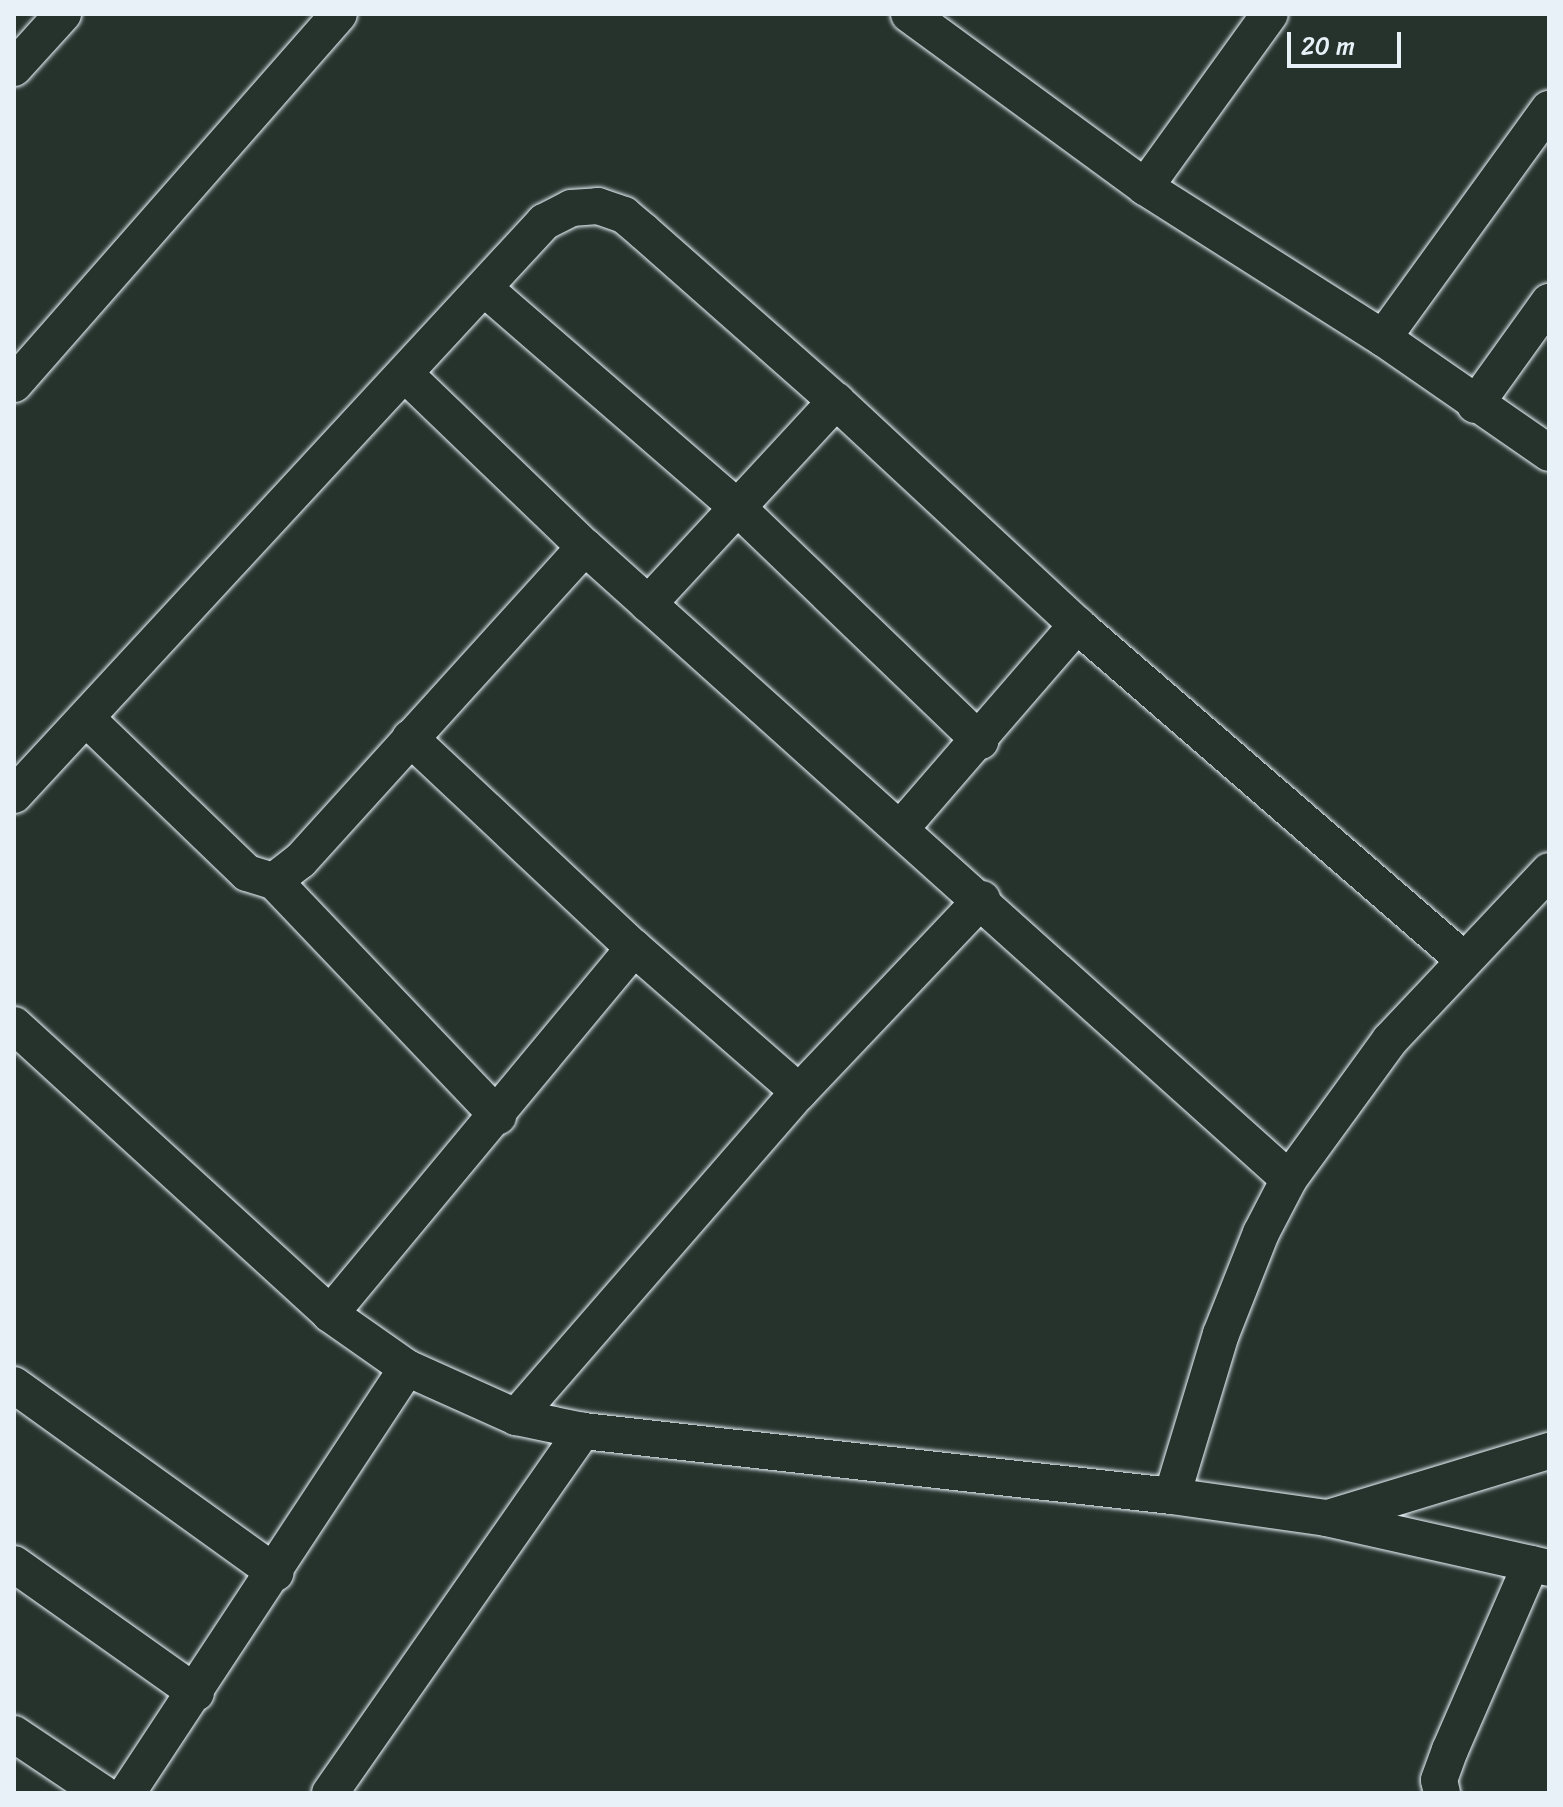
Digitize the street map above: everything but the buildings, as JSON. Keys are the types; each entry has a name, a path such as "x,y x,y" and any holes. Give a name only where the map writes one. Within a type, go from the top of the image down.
{"street":[{"path":"14,68 63,14"},
{"path":"14,384 339,14"},
{"path":"909,14 1145,187 1383,338 1475,405 1549,453"},
{"path":"1145,187 1270,14"},
{"path":"1383,338 1549,109"},
{"path":"14,795 544,222 571,208 598,206 624,215 644,232 836,401 1077,625 1464,960"},
{"path":"484,288 739,509 980,741"},
{"path":"1475,405 1549,302"},
{"path":"405,374 585,547 982,899 1289,1179"},
{"path":"648,604 836,401"},
{"path":"274,881 300,861 585,547"},
{"path":"901,828 980,741 1077,625"},
{"path":"87,719 247,873 274,881 498,1116"},
{"path":"410,738 634,948 799,1092"},
{"path":"1172,1496 1221,1334 1261,1233 1289,1179 1390,1040 1549,871"},
{"path":"516,1417 799,1092 982,899"},
{"path":"330,1314 498,1116 634,948"},
{"path":"14,1025 330,1314 407,1368 516,1417 583,1431 1172,1496 1326,1518 1540,1566 1450,1750 1439,1780 1442,1793"},
{"path":"127,1793 276,1573 407,1368"},
{"path":"14,1385 276,1573"},
{"path":"330,1793 583,1431"},
{"path":"1326,1518 1549,1451"},
{"path":"14,1564 196,1693"},
{"path":"14,1734 102,1793"}]}
